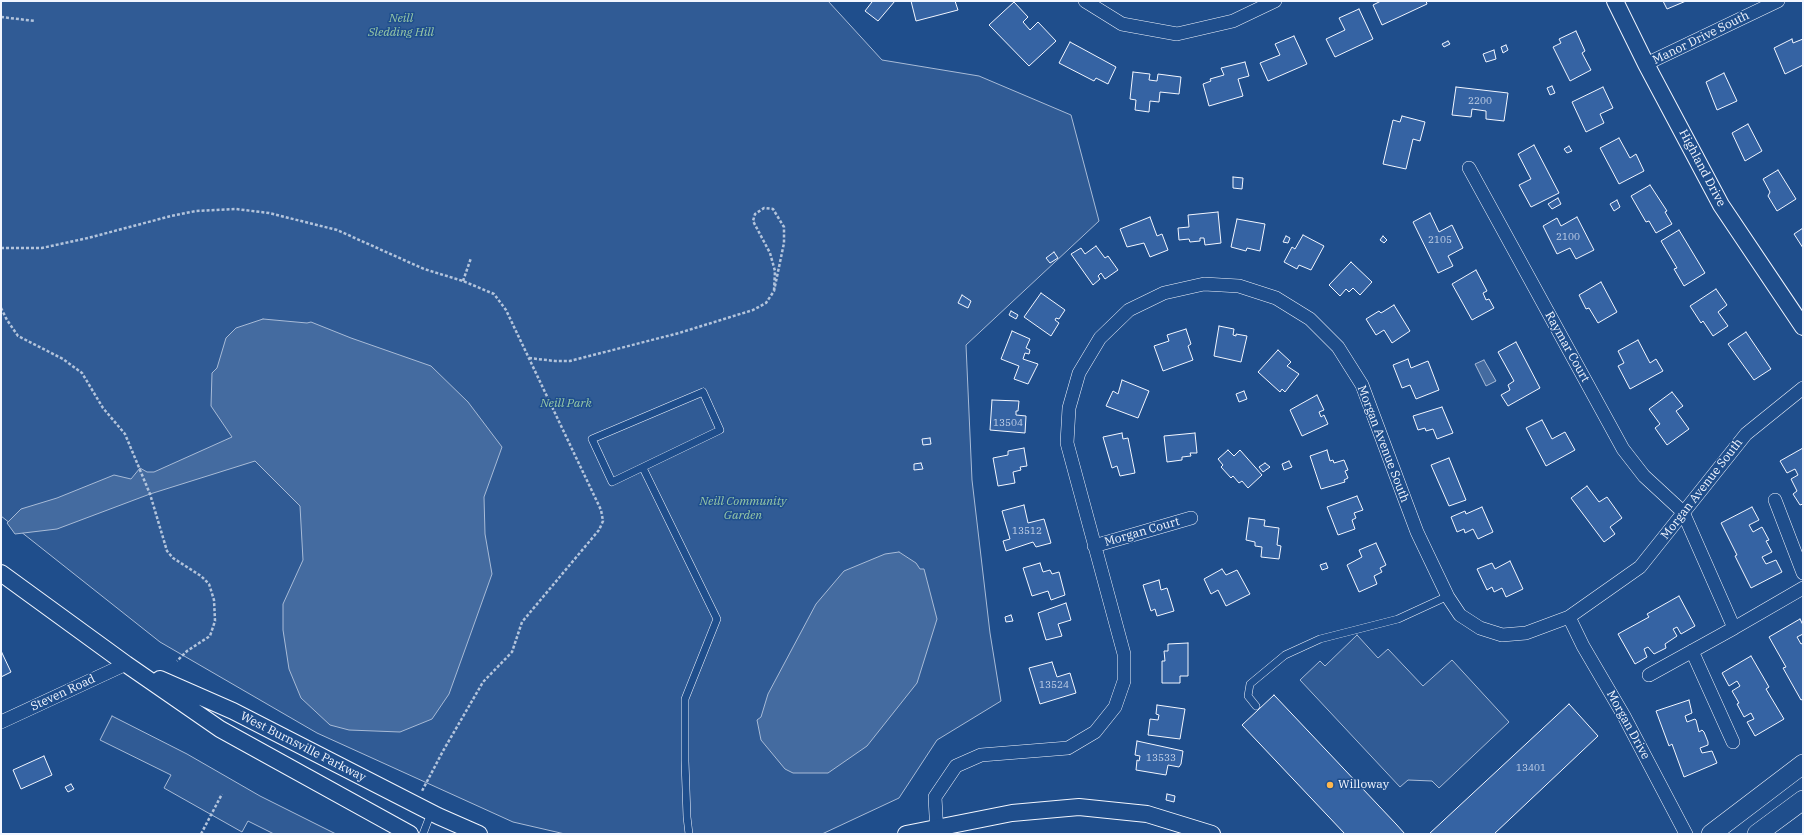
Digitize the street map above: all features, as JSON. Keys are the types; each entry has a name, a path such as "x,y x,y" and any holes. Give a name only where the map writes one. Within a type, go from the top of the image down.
{"main road":[{"path":"1711,834 1803,764"},
{"path":"1758,834 1803,800"}],"street":[{"path":"1084,1 1122,24 1177,34 1233,21 1276,1"},
{"name":"Highland Drive","path":"1615,1 1646,64 1721,205 1803,327"},
{"name":"Manor Drive South","path":"1646,64 1778,1"},
{"name":"Raymar Court","path":"1469,168 1623,449 1644,476 1683,512"},
{"name":"Morgan Avenue South","path":"937,831 935,797 956,766 981,755 1068,748 1095,732 1115,707 1124,681 1124,654 1067,443 1069,408 1079,373 1100,338 1129,310 1164,293 1204,284 1239,286 1276,298 1310,319 1338,347 1362,385 1418,532 1448,596 1460,615 1480,628 1502,635 1526,633 1569,617 1640,567 1746,434 1803,388"},
{"path":"1775,500 1803,572"},
{"path":"1683,512 1734,628"},
{"name":"Morgan Court","path":"1094,546 1191,518"},
{"name":"West Burnsville Parkway","path":"1,573 126,664 220,729 410,834"},
{"path":"1649,676 1803,588"},
{"name":"Morgan Drive","path":"1569,617 1583,646 1624,716 1686,834"},
{"path":"1692,651 1734,742"},
{"name":"West Burnsville Parkway","path":"126,664 233,711 431,813 479,834"},
{"name":"Steven Road","path":"1,722 126,664"},
{"path":"906,834 937,831 1012,813 1079,808 1146,814 1212,834"}],"lane":[{"path":"703,392 720,430 643,468 612,482 592,439 703,392"},
{"path":"643,468 717,619 685,699 685,761 689,834"},
{"path":"1256,706 1248,696 1250,684 1285,655 1320,639 1398,619 1448,596"},
{"path":"424,834 431,813"}],"path":[{"path":"1,17 35,21"},
{"path":"529,358 570,361 679,333 753,310 766,303 774,291 784,243 784,227 773,209 764,208 755,214 753,221 770,253 775,271 774,291"},
{"path":"1,248 42,248 88,238 171,216 196,211 236,209 269,213 337,230 424,269 463,281 494,294 506,310 601,510 603,521 599,530 522,622 512,652 483,682 443,751 422,791"},
{"path":"463,281 471,258"},
{"path":"1,308 18,336 63,359 82,373 102,408 125,434 150,494 167,551 173,558 201,576 209,584 214,600 215,621 210,636 188,650 177,661"},
{"path":"201,834 222,794"}],"shaded area":[{"name":"Neill Park","path":"1,1 828,1 882,60 979,76 1071,115 1099,221 966,345 972,480 990,633 1001,701 937,740 899,798 822,834 565,834 513,822 317,733 160,642 1,516"},
{"path":"263,319 307,323 311,322 351,338 431,366 468,402 502,447 484,497 485,534 492,574 472,630 449,694 432,719 400,732 349,730 330,725 301,698 289,669 283,630 283,604 303,560 300,506 255,461 150,494 57,529 15,534 7,523 21,509 57,498 114,475 131,479 140,468 147,472 154,472 232,437 211,406 212,373 217,368 226,338 236,328"},
{"path":"1484,360 1496,381 1486,386 1475,364"},
{"path":"899,552 916,563 920,569 924,569 937,619 917,683 867,746 828,773 793,773 785,769 761,740 757,720 761,717 768,694 816,604 844,571 885,554"},
{"path":"1357,635 1378,658 1388,649 1423,686 1452,660 1509,722 1439,788 1432,781 1408,780 1400,787 1300,680 1320,661 1325,666"},
{"path":"112,716 187,754 260,796 336,834 274,834 248,821 242,832 164,788 171,775 100,740"}],"building":[{"path":"871,1 895,1 878,21 865,11 872,2"},
{"path":"911,1 955,1 958,10 916,21"},
{"path":"1381,1 1426,1 1427,4 1382,25 1373,5"},
{"path":"1663,1 1686,1 1667,9"},
{"path":"1014,2 1028,17 1023,22 1030,30 1038,22 1056,41 1029,66 989,25"},
{"path":"1359,9 1373,39 1335,57 1326,39 1345,30 1339,18"},
{"path":"1576,31 1585,51 1582,53 1591,70 1570,81 1553,47 1561,43 1559,39"},
{"path":"1294,36 1307,64 1268,81 1260,63 1280,55 1275,44"},
{"path":"1792,39 1793,43 1803,39 1803,65 1785,74 1774,48"},
{"path":"1448,41 1450,44 1444,47 1442,44"},
{"path":"1070,42 1116,67 1108,84 1096,78 1094,81 1059,63"},
{"path":"1506,45 1508,50 1503,53 1501,47"},
{"path":"1494,50 1496,59 1486,62 1483,54"},
{"path":"1245,62 1249,76 1238,79 1243,96 1209,106 1203,84 1211,81 1210,79 1224,75 1221,68"},
{"path":"1133,72 1150,74 1149,80 1157,81 1158,74 1181,77 1179,94 1160,92 1159,102 1150,101 1149,112 1135,110 1136,100 1130,99"},
{"path":"1724,73 1737,101 1717,110 1706,82"},
{"path":"1552,86 1555,93 1550,95 1547,88"},
{"path":"1456,87 1508,93 1504,121 1486,119 1486,111 1472,109 1471,117 1452,115"},
{"path":"1603,87 1613,108 1600,114 1604,123 1586,132 1572,102"},
{"path":"1402,116 1425,122 1420,141 1413,139 1406,169 1383,164 1393,120 1400,122"},
{"path":"1748,124 1762,151 1745,161 1732,133"},
{"path":"1619,138 1630,158 1636,154 1644,171 1619,184 1600,148"},
{"path":"1534,145 1559,193 1531,207 1519,185 1531,179 1518,154"},
{"path":"1569,146 1572,151 1567,153 1564,149"},
{"path":"1778,170 1796,199 1777,211 1768,196 1770,192 1763,179"},
{"path":"1233,177 1243,178 1242,189 1233,188"},
{"path":"1650,185 1667,211 1665,212 1672,224 1656,233 1649,221 1646,222 1631,196"},
{"path":"1558,198 1561,204 1552,209 1548,204"},
{"path":"1617,200 1620,207 1614,211 1610,204"},
{"path":"1218,212 1221,243 1205,245 1204,238 1200,238 1200,241 1190,242 1189,239 1179,240 1178,228 1189,227 1188,215"},
{"path":"1430,213 1439,232 1452,225 1463,248 1448,256 1453,266 1438,273 1413,222"},
{"path":"1150,217 1157,236 1162,234 1168,250 1150,257 1144,243 1127,247 1120,229"},
{"path":"1577,217 1594,250 1576,259 1570,248 1557,254 1543,226 1557,218 1561,226"},
{"path":"1237,219 1265,224 1260,251 1247,248 1246,251 1231,247"},
{"path":"1803,228 1803,248 1794,234"},
{"path":"1679,230 1705,273 1684,286 1674,269 1677,268 1661,241"},
{"path":"1303,235 1324,246 1311,270 1299,265 1297,269 1284,262 1292,247 1295,249"},
{"path":"1286,236 1290,238 1288,243 1283,242"},
{"path":"1383,236 1387,240 1384,243 1380,240"},
{"path":"1096,246 1105,258 1108,256 1118,270 1105,279 1101,273 1098,276 1100,279 1093,285 1071,254 1081,248 1085,254"},
{"path":"1054,252 1058,258 1050,263 1046,258"},
{"path":"1351,262 1372,282 1360,295 1353,288 1349,292 1346,289 1340,296 1329,285"},
{"path":"1476,270 1487,291 1483,293 1486,300 1489,299 1494,308 1472,320 1452,284"},
{"path":"1601,282 1617,312 1598,323 1589,308 1586,309 1579,295"},
{"path":"1716,289 1727,305 1718,312 1728,326 1713,336 1703,321 1701,323 1690,306"},
{"path":"1041,293 1065,310 1059,319 1056,318 1055,320 1059,323 1051,336 1024,317"},
{"path":"962,295 971,301 968,308 958,303"},
{"path":"1394,305 1410,331 1392,343 1384,330 1376,335 1366,319 1379,311 1381,313"},
{"path":"1011,311 1018,315 1016,319 1009,315"},
{"path":"1219,326 1234,329 1233,335 1236,336 1236,334 1247,336 1241,362 1214,356"},
{"path":"1186,329 1191,344 1188,346 1193,360 1163,371 1154,346 1169,341 1167,335"},
{"path":"1012,331 1030,339 1026,348 1030,350 1029,354 1025,353 1023,359 1038,364 1028,384 1014,379 1019,366 1001,359"},
{"path":"1746,332 1771,369 1754,380 1728,344"},
{"path":"1638,340 1650,363 1656,359 1663,371 1630,389 1618,366 1624,363 1618,351"},
{"path":"1516,342 1540,388 1508,406 1501,395 1510,390 1508,385 1514,381 1498,352"},
{"path":"1278,350 1291,362 1287,366 1299,374 1285,392 1282,389 1280,392 1258,372"},
{"path":"1408,359 1411,368 1428,361 1439,390 1416,399 1410,385 1402,388 1393,365"},
{"path":"1122,380 1149,391 1138,418 1106,406 1113,391 1118,394"},
{"path":"1244,391 1247,399 1239,402 1236,394"},
{"path":"1672,392 1683,406 1676,411 1689,429 1667,445 1655,428 1660,424 1649,409"},
{"path":"1317,395 1324,410 1319,412 1321,417 1324,415 1328,424 1302,436 1290,410"},
{"path":"992,400 1019,401 1016,415 1026,416 1025,433 990,430"},
{"path":"1442,407 1453,433 1437,439 1433,429 1426,431 1425,428 1418,430 1413,416"},
{"path":"1542,420 1552,439 1565,432 1575,450 1546,466 1526,428"},
{"path":"1122,433 1123,439 1128,438 1135,473 1120,476 1117,466 1112,468 1103,437"},
{"path":"1195,433 1197,453 1190,453 1191,456 1182,457 1182,460 1167,462 1164,436"},
{"path":"930,438 931,444 923,445 922,439"},
{"path":"1024,448 1027,466 1020,467 1021,470 1013,472 1015,483 998,486 993,458 1008,455 1008,451"},
{"path":"1803,448 1803,504 1800,505 1793,494 1797,491 1791,479 1798,475 1795,469 1787,473 1780,461"},
{"path":"1228,450 1234,456 1240,450 1262,475 1248,488 1242,481 1239,483 1233,476 1231,478 1221,467 1223,465 1218,459"},
{"path":"1327,450 1330,461 1333,460 1334,463 1344,460 1348,470 1345,471 1348,478 1344,480 1345,482 1321,489 1310,456"},
{"path":"1449,458 1466,500 1449,506 1431,465"},
{"path":"1289,461 1292,467 1284,470 1282,464"},
{"path":"921,463 923,469 914,470 914,464"},
{"path":"1265,463 1270,467 1263,472 1259,467"},
{"path":"1587,486 1599,502 1607,497 1622,518 1610,527 1615,534 1604,542 1571,498"},
{"path":"1357,496 1363,510 1354,513 1356,518 1352,520 1355,529 1338,535 1327,507"},
{"path":"1024,505 1028,523 1044,519 1051,543 1036,547 1033,542 1006,551 1003,541 1010,539 1002,511"},
{"path":"1482,507 1493,532 1478,539 1473,529 1465,533 1464,529 1457,532 1451,517 1465,511 1466,514"},
{"path":"1752,507 1759,520 1749,525 1753,532 1762,527 1769,540 1766,541 1772,552 1762,557 1766,564 1776,560 1782,572 1751,588 1721,523"},
{"path":"1249,518 1265,520 1264,526 1279,528 1277,545 1281,546 1279,559 1261,557 1262,547 1255,546 1255,542 1246,540"},
{"path":"1376,543 1386,565 1380,568 1382,572 1374,576 1377,584 1359,592 1347,565 1362,557 1359,550"},
{"path":"1510,561 1523,589 1506,597 1502,588 1494,592 1492,587 1487,590 1477,569 1492,563 1495,569"},
{"path":"1040,563 1043,572 1050,570 1052,574 1059,572 1065,595 1051,600 1048,591 1032,596 1023,568"},
{"path":"1326,563 1328,568 1322,570 1320,565"},
{"path":"1222,569 1226,575 1237,570 1250,594 1226,606 1218,590 1211,594 1204,579"},
{"path":"1159,580 1161,590 1167,588 1174,611 1157,616 1155,609 1151,611 1143,585"},
{"path":"1679,596 1695,626 1681,634 1677,627 1673,629 1677,636 1665,644 1666,648 1654,654 1648,647 1644,649 1647,657 1635,664 1618,634 1649,617 1647,614"},
{"path":"1066,603 1071,620 1058,624 1062,636 1046,640 1038,613"},
{"path":"1011,615 1013,621 1006,622 1005,617"},
{"path":"1800,619 1803,625 1803,634 1797,637 1801,644 1803,643 1803,699 1801,700 1783,668 1786,667 1769,637"},
{"path":"1188,643 1188,676 1180,676 1180,683 1162,683 1162,661 1165,661 1164,651 1168,651 1168,644"},
{"path":"2,653 11,672 1,677 1,654"},
{"path":"1751,656 1769,687 1766,689 1784,719 1755,736 1747,722 1754,719 1751,713 1744,717 1737,704 1739,703 1732,691 1740,686 1737,681 1729,686 1722,673"},
{"path":"1052,662 1057,677 1070,673 1076,693 1040,704 1029,668"},
{"name":"Willoway","path":"1274,695 1405,834 1345,834 1242,725"},
{"path":"1689,700 1692,713 1685,716 1687,722 1696,720 1699,732 1702,730 1704,732 1708,742 1708,745 1700,748 1702,753 1712,751 1717,763 1684,777 1672,744 1669,746 1656,711"},
{"path":"1569,704 1598,736 1494,834 1429,834"},
{"path":"1157,705 1185,709 1180,739 1148,735 1150,719 1158,720 1159,715 1156,714"},
{"path":"1137,741 1183,751 1181,764 1179,767 1168,765 1166,775 1136,770 1137,760 1139,761 1140,756 1135,755"},
{"path":"44,756 52,775 21,789 13,770"},
{"path":"71,784 74,789 68,792 65,787"},
{"path":"1167,794 1175,796 1174,802 1166,800"}],"place":[{"name":"Willoway","path":"1330,785"}],"park label":[{"name":"Neill Sledding Hill","path":"401,26"},
{"name":"Neill Community Garden","path":"743,509"}]}
